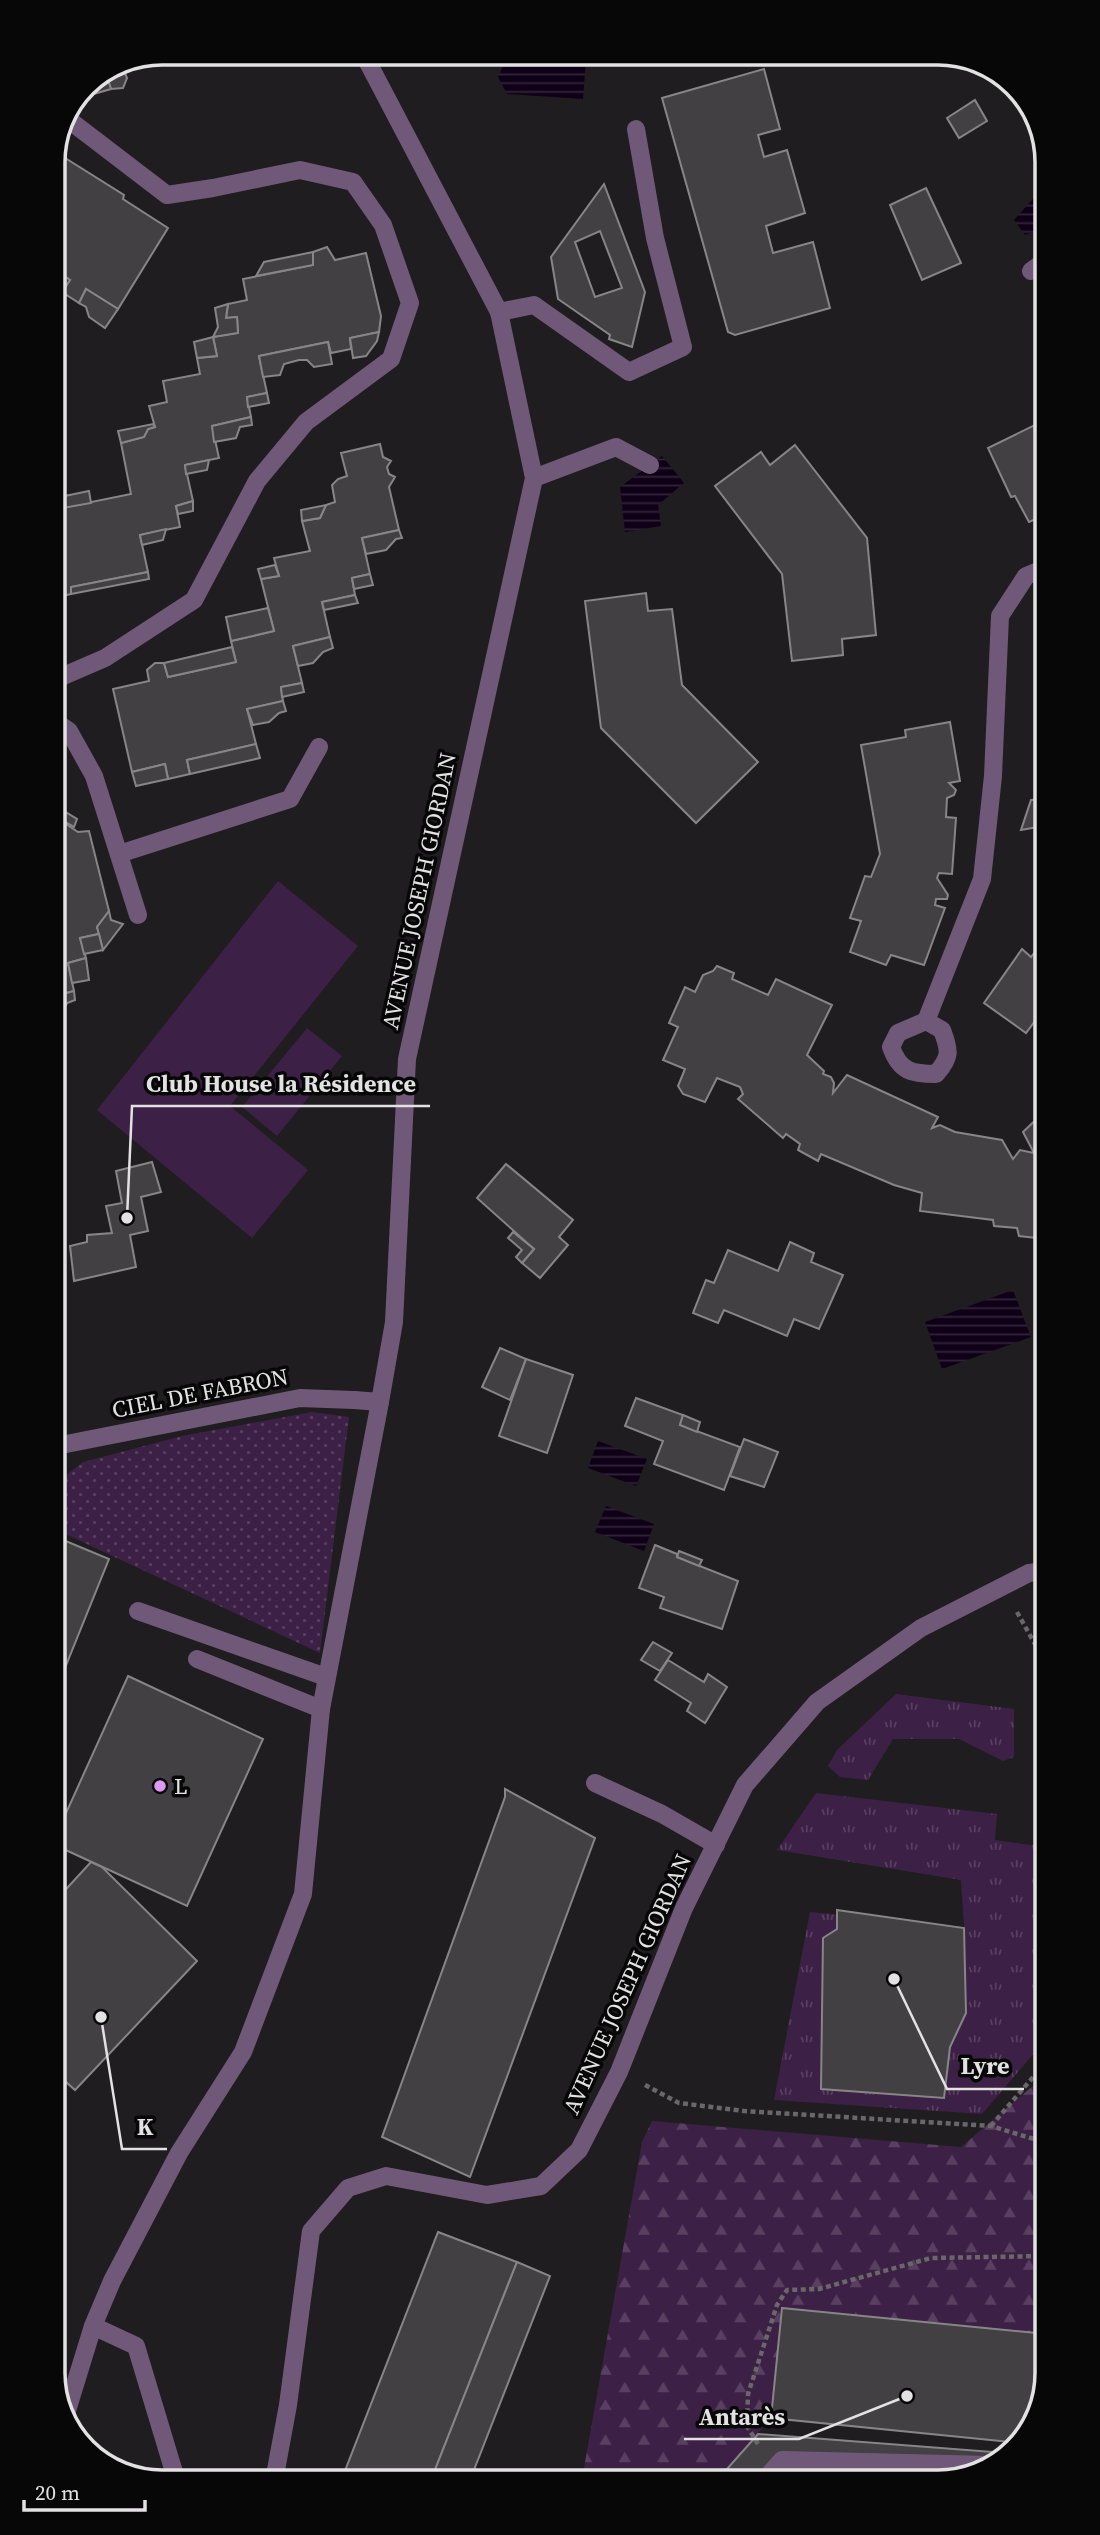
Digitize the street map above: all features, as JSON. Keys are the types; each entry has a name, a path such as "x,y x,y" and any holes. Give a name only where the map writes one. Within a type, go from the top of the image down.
{"street":[{"path":"370,65 499,312 534,478 616,447 650,465"},
{"path":"65,675 105,658 194,600 257,481 306,422 391,359 410,303 383,225 353,182 300,170 167,195 73,123"},
{"path":"499,312 534,305 629,372 683,347 655,239 636,129"},
{"name":"AVENUE JOSEPH GIORDAN","path":"70,2402 93,2326 112,2281 179,2153 243,2052 303,1894 321,1709 394,1322 407,1059 534,478"},
{"path":"926,1021 982,878 993,776 1000,616 1026,576 1035,572"},
{"path":"65,728 94,776 138,915"},
{"path":"119,854 290,799 319,747"},
{"name":"CIEL DE FABRON","path":"65,1444 300,1398 380,1402"},
{"name":"AVENUE JOSEPH GIORDAN","path":"276,2470 288,2405 311,2231 348,2188 386,2176 487,2194 541,2186 579,2150 619,2072 684,1908 745,1785 817,1702 921,1628 1035,1572"},
{"path":"138,1611 327,1677"},
{"path":"197,1659 321,1709"},
{"path":"595,1783 662,1814 716,1845"},
{"path":"93,2326 136,2347 173,2470"},
{"path":"773,2470 782,2460 970,2465"}],"path":[{"path":"1003,1586 1035,1644"},
{"path":"619,2072 680,2103 744,2111 991,2126 1035,2139"},
{"path":"991,2126 1035,2075"},
{"path":"768,2470 747,2426 748,2393 777,2305 787,2290 819,2289 931,2258 1035,2256"}],"green space":[{"path":"278,881 358,946 230,1106 308,1170 252,1238 97,1110"},
{"path":"307,1028 342,1056 277,1136 242,1107"},
{"path":"312,1412 349,1417 320,1653 65,1534 65,1476 83,1462 182,1436"},
{"path":"896,1694 1014,1709 1014,1757 1003,1761 959,1739 893,1739 868,1780 840,1777 828,1766 837,1750"},
{"path":"816,1793 997,1814 995,1840 1035,1845 1035,2052 982,2114 774,2100 810,1912 964,1927 961,1880 777,1850"},
{"path":"1035,2084 1035,2333 782,2308 771,2418 726,2470 584,2470 642,2142 652,2121 961,2147"}],"shaded area":[{"path":"504,65 586,65 583,99 507,94 498,77"},
{"path":"1035,197 1035,231 1025,235 1014,220"},
{"path":"662,456 684,483 658,505 661,526 625,532 620,487"},
{"path":"1013,1290 1031,1337 942,1369 925,1322"},
{"path":"598,1441 647,1459 636,1486 588,1468"},
{"path":"606,1506 654,1524 644,1551 595,1532"}],"building":[{"path":"764,69 780,129 758,135 764,157 787,150 805,213 766,226 773,253 813,242 830,308 735,335 728,332 662,98"},
{"path":"125,73 127,78 123,88 111,89 108,81"},
{"path":"108,81 111,89 93,94"},
{"path":"975,100 987,121 959,138 947,118"},
{"path":"65,158 124,195 123,199 168,228 118,309 86,289 79,303 65,294 65,288 70,280 65,276"},
{"path":"604,184 645,292 632,347 609,339 610,335 558,299 551,257","holes":["600,231 622,288 595,297 575,242"]},
{"path":"926,188 961,263 922,280 890,205"},
{"path":"327,247 335,260 366,253 381,316 379,332 350,338 351,349 331,353 328,342 259,356 267,393 247,397 251,417 212,426 219,458 185,465 193,501 176,506 180,527 140,535 148,572 71,587 71,594 65,595 65,507 131,494 121,443 144,437 148,429 155,427 149,406 167,402 163,381 200,374 197,358 217,356 213,337 238,333 237,317 226,318 228,304 247,300 243,279 313,265 313,252"},
{"path":"313,252 313,265 256,276 264,262"},
{"path":"86,289 118,309 105,328 89,317 86,307 79,303"},
{"path":"228,304 226,318 237,317 238,333 213,337 218,327 215,308"},
{"path":"379,332 377,341 366,356 353,358 350,338"},
{"path":"213,337 217,356 197,358 194,342"},
{"path":"328,342 332,364 314,367 307,360 299,360 284,364 280,375 263,377 259,356"},
{"path":"267,393 269,403 248,407 247,397"},
{"path":"251,417 252,425 240,427 236,438 214,442 212,426"},
{"path":"153,424 155,427 148,429 144,437 121,443 118,431"},
{"path":"1035,425 1035,519 1029,522 1015,496 1011,497 988,448"},
{"path":"380,444 383,457 391,461 387,467 389,474 395,477 389,487 399,530 362,538 370,574 352,578 355,595 322,602 330,637 293,646 302,683 281,687 283,701 247,709 256,744 187,760 190,774 168,779 165,764 132,772 113,689 149,681 147,670 155,663 164,663 168,677 236,662 231,641 274,631 261,579 279,576 274,558 310,551 302,521 320,518 326,505 335,502 332,485 347,476 341,453"},
{"path":"795,445 867,538 876,635 842,639 843,655 792,661 782,574 715,486 761,452 770,465"},
{"path":"209,460 207,470 186,474 185,465"},
{"path":"89,491 91,503 65,508 65,496"},
{"path":"193,501 193,511 178,514 176,506"},
{"path":"326,505 320,518 302,521 301,510"},
{"path":"166,529 163,540 142,545 140,535"},
{"path":"399,530 402,538 396,539 386,550 366,554 362,538"},
{"path":"275,565 279,576 261,579 258,569"},
{"path":"148,572 149,579 71,594 71,587"},
{"path":"370,574 373,585 354,589 352,578"},
{"path":"646,593 648,611 672,609 682,685 758,762 696,823 601,728 585,601"},
{"path":"355,595 358,603 324,610 322,602"},
{"path":"268,608 274,631 231,641 226,617"},
{"path":"330,637 333,648 323,652 313,663 298,666 293,646"},
{"path":"232,647 236,662 168,677 164,663"},
{"path":"302,683 304,692 282,697 281,687"},
{"path":"283,701 286,711 279,713 269,722 253,725 247,709"},
{"path":"950,722 960,781 949,783 956,790 954,795 947,798 946,817 956,818 952,874 939,873 937,878 948,895 947,899 936,899 935,905 945,908 924,965 891,955 886,965 850,952 861,921 850,918 865,876 871,877 880,854 861,745 906,737 905,730"},
{"path":"256,744 260,758 190,774 187,760"},
{"path":"165,764 168,779 136,786 132,772"},
{"path":"1031,800 1035,800 1035,828 1021,830"},
{"path":"65,812 77,819 74,827 65,822"},
{"path":"65,823 78,832 89,831 109,911 97,927 99,934 80,938 86,958 68,963 74,991 65,993"},
{"path":"109,911 111,920 123,924 103,950 97,927"},
{"path":"99,934 103,950 84,954 80,938"},
{"path":"1022,949 1031,957 1035,952 1035,1021 1026,1033 984,1003"},
{"path":"86,958 89,980 72,983 68,963"},
{"path":"717,966 734,973 732,979 768,995 776,979 832,1005 807,1055 824,1071 823,1074 831,1077 834,1083 833,1093 847,1075 938,1117 932,1128 940,1125 955,1132 1002,1140 1013,1159 1020,1150 1034,1153 1023,1132 1035,1121 1035,1238 1019,1236 1017,1228 994,1226 993,1220 920,1211 922,1193 894,1185 821,1154 818,1161 798,1150 800,1144 786,1134 783,1138 738,1099 743,1094 740,1087 717,1078 705,1102 683,1094 678,1086 685,1069 663,1060 678,1027 669,1023 685,987 695,992 703,975"},
{"path":"74,991 75,1000 67,1003 65,1007 65,993"},
{"path":"152,1162 161,1192 141,1197 148,1231 130,1235 136,1267 74,1281 70,1246 87,1242 87,1235 112,1233 106,1206 122,1203 116,1171"},
{"path":"506,1164 573,1220 559,1237 568,1245 540,1278 522,1263 534,1249 477,1198"},
{"path":"513,1232 534,1249 522,1263 516,1257 522,1250 508,1238"},
{"path":"790,1242 814,1253 811,1262 843,1275 819,1329 794,1319 787,1336 724,1310 718,1323 693,1313 706,1280 714,1283 728,1250 778,1271"},
{"path":"500,1348 526,1359 510,1400 482,1387"},
{"path":"526,1359 573,1375 547,1453 499,1436"},
{"path":"636,1398 683,1415 680,1425 740,1447 724,1490 654,1464 663,1441 625,1426"},
{"path":"683,1415 700,1422 697,1432 680,1425"},
{"path":"744,1439 778,1452 764,1487 730,1476"},
{"path":"65,1541 109,1559 65,1668"},
{"path":"655,1545 677,1554 677,1557 738,1581 722,1629 660,1608 664,1597 639,1588"},
{"path":"679,1551 702,1560 699,1566 677,1557"},
{"path":"653,1642 672,1653 660,1671 641,1660"},
{"path":"668,1660 704,1682 708,1674 727,1687 705,1723 687,1711 691,1703 655,1680"},
{"name":"L","path":"128,1676 263,1739 187,1906 65,1850 65,1815"},
{"path":"505,1789 595,1838 470,2177 382,2137 505,1797"},
{"path":"91,1862 102,1867 197,1961 75,2090 65,2081 65,1890"},
{"path":"837,1910 964,1928 966,2013 950,2047 944,2098 821,2089 823,1938 837,1929"},
{"path":"438,2232 517,2262 435,2470 345,2470"},
{"path":"517,2262 550,2276 474,2470 435,2470"},
{"path":"782,2308 1035,2333 1035,2373 1030,2404 1019,2427 1006,2442 771,2418"},
{"path":"758,2434 994,2452 969,2465 938,2470 726,2470"}],"place":[{"name":"Club House la Résidence","path":"127,1218"},
{"name":"L","path":"160,1786"},
{"name":"Lyre","path":"894,1979"},
{"name":"K","path":"101,2017"},
{"name":"Antarès","path":"907,2396"}]}
